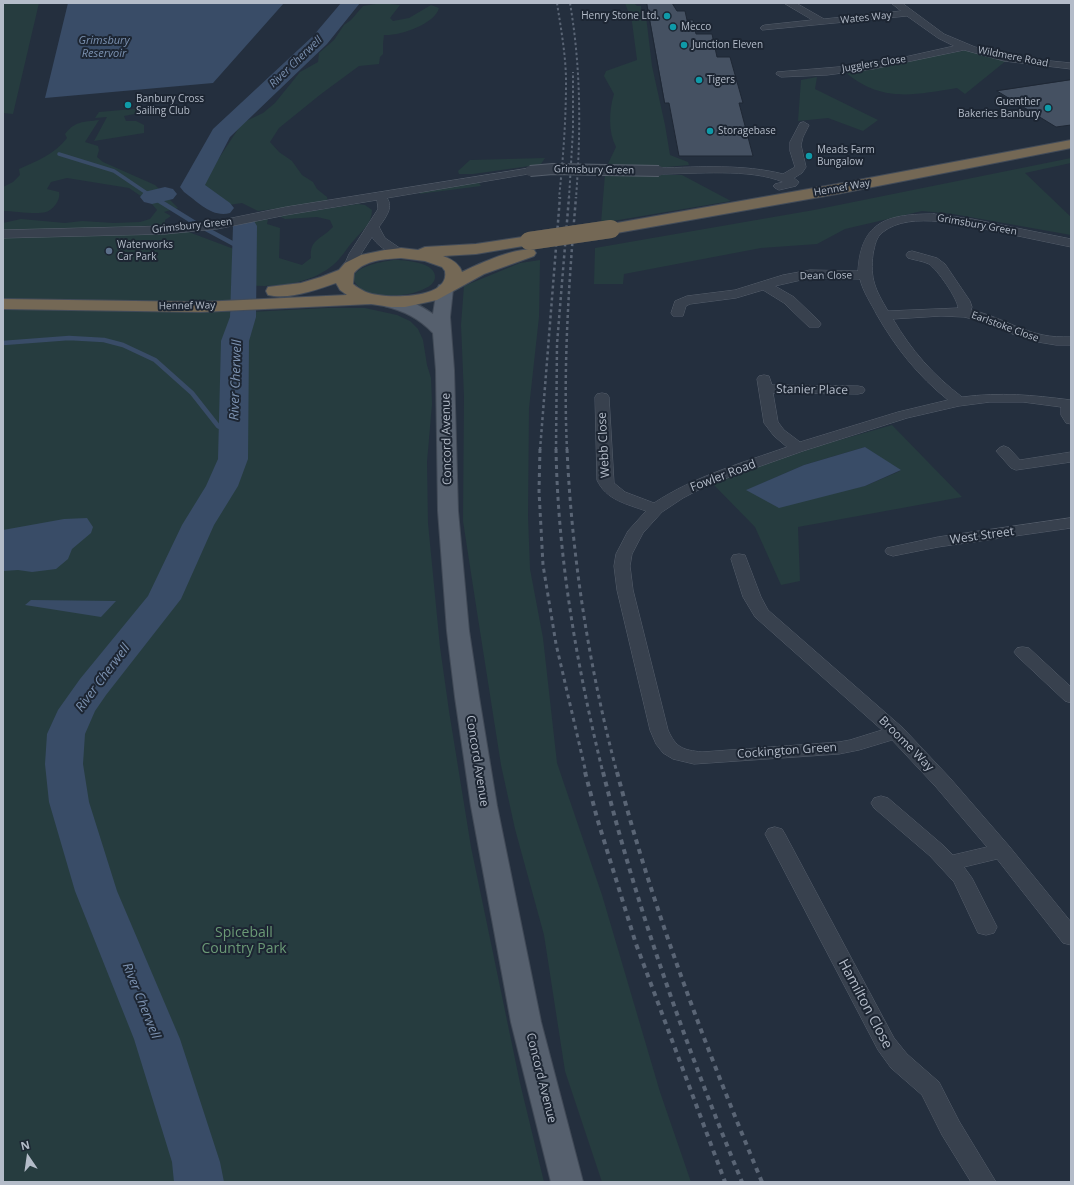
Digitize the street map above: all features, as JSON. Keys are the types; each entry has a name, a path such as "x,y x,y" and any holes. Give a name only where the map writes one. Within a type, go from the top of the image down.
{"highway":[{"name":"Hennef Way","path":"614,233 1071,144"},
{"name":"Hennef Way","path":"614,233 878,192 1071,155"},
{"path":"406,253 532,246 614,233"},
{"path":"346,271 344,282 348,289 358,295 390,302 422,299 435,295 475,271 509,258 532,246"},
{"name":"Hennef Way","path":"3,304 202,301 278,291 322,283 346,271 358,262 370,257 406,253"},
{"path":"406,253 426,255 439,259 448,264 453,271 454,278 448,287"},
{"name":"Hennef Way","path":"3,292 202,301 294,303 372,299"}],"main road":[{"name":"Concord Avenue","path":"448,287 441,312 445,370 448,511 458,631 484,806 526,1022 567,1182"},
{"path":"390,302 409,306 419,311 428,317 442,332"}],"street":[{"path":"789,3 822,22"},
{"name":"Wildmere Road","path":"896,3 938,34 964,47 1016,60 1071,66"},
{"name":"Wates Way","path":"765,28 910,13"},
{"name":"Jugglers Close","path":"782,74 844,70 929,55 964,47"},
{"name":"Grimsbury Green","path":"3,234 166,230 223,224 530,171 553,169 742,171 782,182 796,174 801,167 800,159 795,149 795,142 804,125"},
{"path":"346,271 354,254 384,209 384,202 380,196"},
{"name":"Grimsbury Green","path":"959,402 932,380 908,355 884,316 870,288 865,275 867,250 874,232 882,225 904,219 931,216 949,218 1071,243"},
{"path":"373,227 380,240 406,253"},
{"name":"Earlstoke Close","path":"912,255 933,261 940,267 963,301 963,313"},
{"name":"Dean Close","path":"678,313 680,304 687,300 736,294 788,278 810,274 865,275"},
{"path":"765,286 789,300 814,324"},
{"name":"Earlstoke Close","path":"884,316 963,313 984,317 1034,338 1046,341 1071,341"},
{"name":"Stanier Place","path":"798,448 784,438 771,423 765,384 858,390"},
{"name":"Webb Close","path":"602,397 605,480 607,485 619,495 656,509"},
{"name":"Fowler Road","path":"677,754 667,747 659,730 622,577 624,554 629,542 636,531 656,509 677,495 705,481 880,421 959,402 1006,397 1070,404"},
{"path":"1070,404 1068,415 1071,420"},
{"path":"1004,451 1016,465 1071,457"},
{"name":"West Street","path":"893,551 938,542 1071,523"},
{"name":"Broome Way","path":"739,559 752,597 761,612 896,732 940,778 1002,851 1071,937"},
{"path":"1022,652 1071,697"},
{"name":"Cockington Green","path":"677,754 702,758 825,750 852,746 896,732"},
{"path":"881,803 949,863 962,878 986,927"},
{"name":"Hamilton Close","path":"775,834 886,1044 899,1061 923,1080 931,1090 950,1128 984,1182"},
{"path":"949,863 1002,851"}],"green space":[{"path":"3,3 39,3 13,114 3,113"},
{"path":"382,3 400,5 390,18 393,21 409,18 431,5 439,8 431,19 416,28 391,35 384,35 383,54 380,57 379,64 359,66 279,128 270,142 279,152 292,161 302,175 313,182 317,189 327,197 328,202 258,211 242,203 229,205 200,187 242,123 263,113 275,103 300,72 318,62 319,53 334,40 344,25 351,20 363,6"},
{"path":"625,3 634,3 637,6 641,6 641,10 644,11 646,16 652,66 670,155 688,162 689,165 656,168 607,166 616,147 613,141 610,121 614,94 604,76 606,71 637,60 632,22"},
{"path":"968,50 1007,60 965,94 957,88 912,94 885,93 872,89 845,72"},
{"path":"817,77 815,89 878,120 863,131 828,118 798,121 801,80"},
{"path":"145,108 145,112 124,116 126,121 136,121 144,125 144,133 94,141 107,117 95,118 99,112"},
{"path":"99,120 85,142 98,146 99,150 97,157 103,162 155,185 178,208 164,212 171,216 165,220 165,225 25,231 3,230 3,223 21,219 65,223 82,221 114,223 140,222 150,219 157,210 151,203 129,188 67,178 51,182 47,189 59,192 59,198 56,204 49,211 36,213 3,211 3,187 13,182 20,175 19,169 51,153 62,144 67,138 65,134 76,124"},
{"path":"545,158 541,164 537,165 473,174 459,174 458,171 470,160"},
{"path":"1071,158 1071,163 1025,173 1071,217 1071,235 953,214 922,211 845,229 817,244 761,248 624,274 623,284 594,284 595,248 814,210"},
{"path":"605,174 682,175 731,201 601,223"},
{"path":"474,182 479,183 481,186 419,194 424,190"},
{"path":"358,204 365,205 372,210 369,223 333,265 314,277 292,283 269,286 247,285 250,231 248,224 251,222 268,219 267,224 280,228 279,258 302,265 311,258 314,243 333,227 330,220 317,217 285,219 279,216"},
{"name":"Spiceball Country Park","path":"186,231 234,249 230,313 327,308 365,308 397,315 410,321 418,329 423,340 427,365 431,378 432,404 427,462 428,523 440,647 449,711 471,847 520,1083 544,1182 3,1182 3,236"},
{"path":"394,260 412,261 426,265 431,268 434,273 435,278 433,283 424,289 413,293 387,296 370,293 363,290 354,280 355,274 359,270 374,264"},
{"path":"540,260 539,317 529,408 528,516 530,569 543,638 557,763 602,895 660,1092 691,1182 602,1182 565,1071 544,935 515,829 501,765 463,521 464,396 461,325 464,286 520,263"},
{"path":"892,425 962,497 798,527 800,581 781,585 755,527 712,483 822,445","holes":["865,447 900,471 865,486 747,490 804,465"]}],"water":[{"name":"Grimsbury Reservoir","path":"68,3 284,3 213,83 45,98"},
{"path":"865,447 901,470 865,486 779,508 746,490 804,465"},
{"path":"87,518 93,527 91,533 72,549 68,559 56,569 32,572 18,570 3,571 3,530 64,519"},
{"path":"31,600 116,601 101,617 25,605"}],"building":[{"path":"647,3 672,3 677,11 685,11 687,20 693,20 696,34 712,34 717,57 730,57 743,103 739,103 753,156 679,156 669,103 665,103"},
{"name":"Guenther Bakeries Banbury","path":"1071,80 1071,125 1056,127 997,91"}],"waterway":[{"name":"River Cherwell","path":"222,208 192,187 221,134 320,40 351,3"},
{"path":"59,154 114,171 154,198"},
{"path":"152,197 165,194"},
{"path":"153,197 195,223"},
{"name":"River Cherwell","path":"199,1182 196,1162 157,1039 96,891 69,802 64,764 66,734 77,710 93,687 164,599 198,525 222,486 233,459 235,341 243,317 245,226"},
{"path":"206,229 245,250"},
{"path":"3,343 69,338 104,340 123,345 155,360 192,393 218,426 233,435"}],"railway":[{"path":"557,3 566,72 564,140 559,198"},
{"path":"570,3 574,27 579,100 579,149 576,198"},
{"path":"569,198 573,130 573,72"},
{"path":"540,450 560,197"},
{"path":"556,449 557,344 569,197"},
{"path":"567,450 566,355 576,197"},
{"path":"540,449 539,491 543,565 556,644 586,773"},
{"path":"556,449 561,531 570,612 585,693 603,773"},
{"path":"567,449 573,531 583,612 598,693 617,773"},
{"path":"585,772 597,818 636,944 725,1182"},
{"path":"603,772 632,876 665,980 702,1082 742,1182"},
{"path":"617,772 647,877 682,980 762,1182"}],"place":[{"name":"Henry Stone Ltd.","path":"667,16"},
{"name":"Mecco","path":"673,27"},
{"name":"Junction Eleven","path":"684,45"},
{"name":"Tigers","path":"699,80"},
{"name":"Banbury Cross Sailing Club","path":"128,105"},
{"name":"Guenther Bakeries Banbury","path":"1048,108"},
{"name":"Storagebase","path":"710,131"},
{"name":"Meads Farm Bungalow","path":"809,156"},
{"name":"Waterworks Car Park","path":"109,251"}]}
